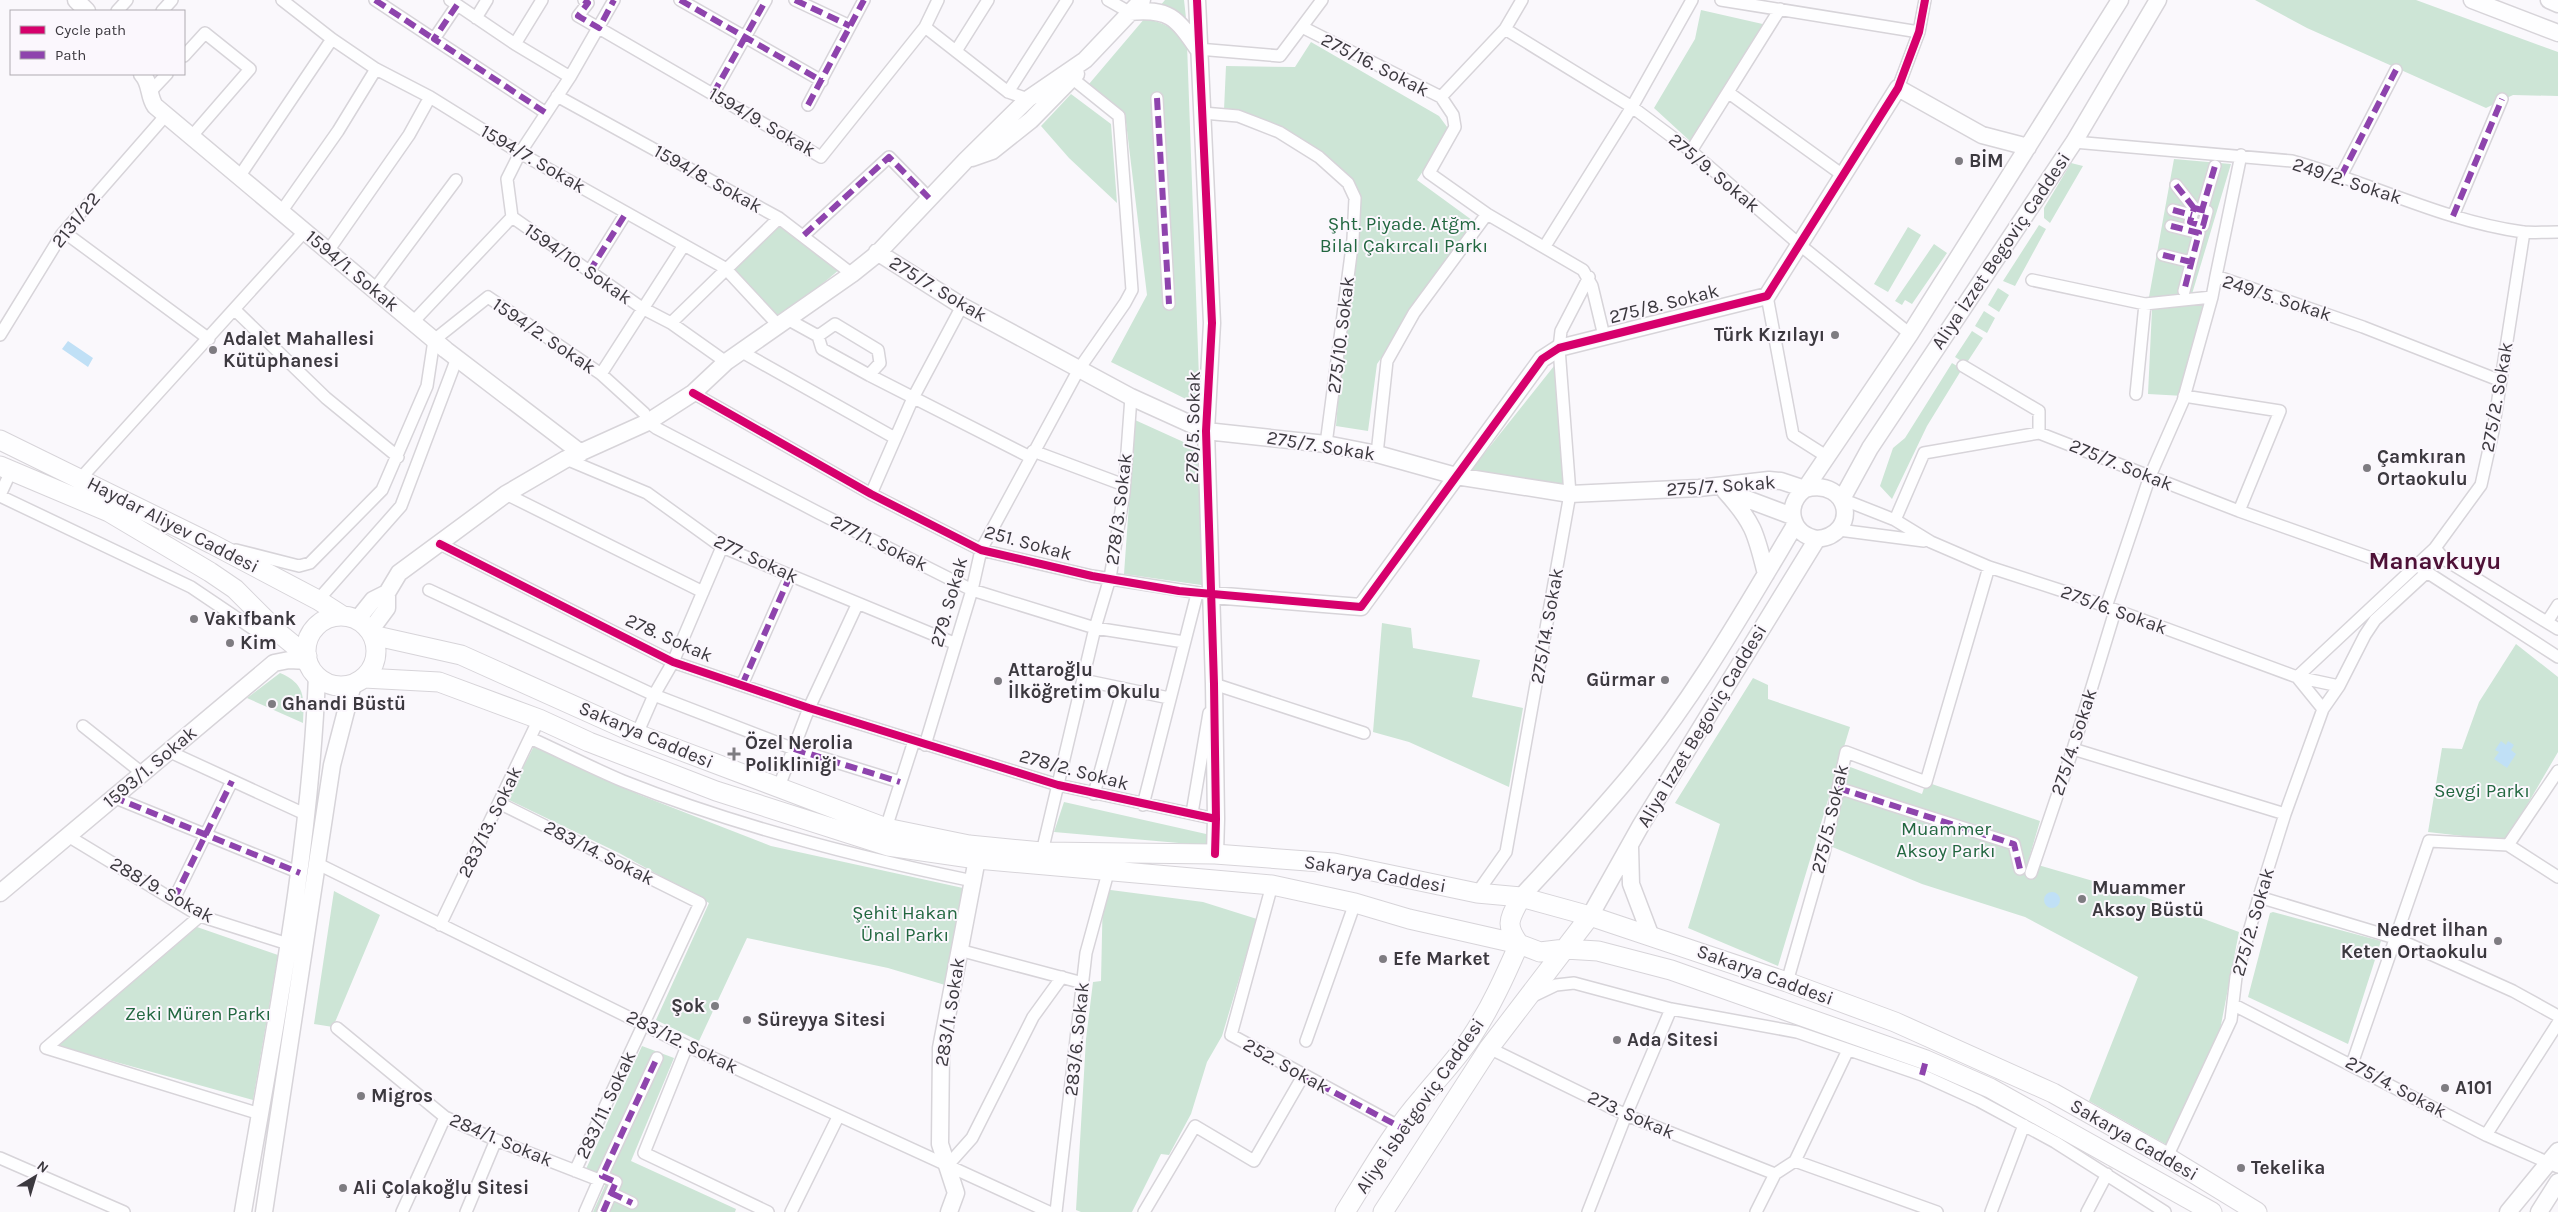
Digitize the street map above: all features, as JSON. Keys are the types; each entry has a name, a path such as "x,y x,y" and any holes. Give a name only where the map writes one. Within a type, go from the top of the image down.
{"main road":[{"path":"76,0 86,10"},
{"path":"965,161 992,151 1031,120 1073,79 1086,60 1142,0"},
{"name":"278/5. Sokak","path":"1197,0 1212,323 1206,431 1204,594 1214,684 1215,854"},
{"name":"Aliya İzzet Begoviç Caddesi","path":"1521,897 1623,784 1711,664 1766,574 1793,521 1794,500 1805,489 1910,334 2120,0"},
{"name":"Aliya İzzet Begoviç Caddesi","path":"1839,530 1845,515 1842,499 1870,448 2074,142 2158,0"},
{"path":"2472,0 2558,33"},
{"path":"2549,0 2558,4"},
{"path":"1129,12 1153,10 1162,12 1184,28 1198,49"},
{"path":"243,1212 300,874 307,815 309,638 318,625 326,620 361,626 387,608 387,593 399,573 506,494 574,456 648,422 693,393 726,362 852,274 877,252 1028,99 1086,60"},
{"name":"1594/1. Sokak","path":"142,75 151,92 150,99 166,115 574,456"},
{"path":"1767,296 1898,88 1982,135 2028,147"},
{"name":"275/7. Sokak","path":"877,252 962,306 1131,397 1206,431 1326,444 1377,454 1456,476 1570,494 1720,489 1769,480 1781,481 1805,489"},
{"name":"275/8. Sokak","path":"1361,607 1542,358 1559,348 1767,296"},
{"name":"Haydar Aliyev Caddesi","path":"0,440 81,478 212,544 318,600 361,626"},
{"name":"Haydar Aliyev Caddesi","path":"6,469 109,512 210,572 235,589 310,664"},
{"path":"1805,489 1819,485 1832,489 1842,499"},
{"path":"1720,489 1793,521 1804,535 1817,539 1825,538 1839,530"},
{"path":"1720,489 1745,514 1757,535 1766,574"},
{"name":"Aliya İzzet Begoviç Caddesi","path":"1590,916 1630,846 1817,539"},
{"name":"251. Sokak","path":"1204,594 1361,607"},
{"path":"266,1211 332,765 359,681 376,658 376,650 361,626"},
{"name":"Sakarya Caddesi","path":"361,626 461,656 637,734 778,789 814,800 886,828 969,845 1042,852 1215,854 1334,863 1477,893 1521,897 1650,934 1895,1022 2053,1093 2167,1157 2257,1212"},
{"name":"1593/1. Sokak","path":"0,893 274,663 290,660 310,664"},
{"path":"310,664 335,686 359,681"},
{"name":"Sakarya Caddesi","path":"359,681 439,682 539,719 589,742 716,791 879,843 977,859 1109,869 1272,885 1355,903 1409,919 1519,944 1540,952 1565,949 1598,951 1671,970 1924,1067 1990,1088 2212,1212"},
{"path":"1630,846 1631,884 1650,934"},
{"name":"283/1. Sokak","path":"950,1212 956,1193 940,1144 941,1048 977,859"},
{"path":"1519,944 1510,931 1510,918 1521,897"},
{"name":"Aliye İsbetgoviç Caddesi","path":"1383,1212 1489,1048 1590,916"},
{"name":"Aliye İsbetgoviç Caddesi","path":"1345,1212 1400,1127 1422,1098 1454,1063 1474,1034 1498,991 1519,944"},
{"path":"2508,1212 2554,1160"},
{"path":"2539,1212 2558,1182"}],"street":[{"path":"118,10 127,0"},
{"path":"163,10 172,0"},
{"name":"1594/7. Sokak","path":"282,0 332,39 376,69 430,97 520,154 725,268 784,322 818,336"},
{"path":"375,0 546,113"},
{"path":"476,18 486,0"},
{"path":"515,44 542,0"},
{"name":"1594/9. Sokak","path":"584,0 588,2 578,16 822,157 926,26"},
{"name":"1594/10. Sokak","path":"614,0 570,77 520,154 507,179 512,217 642,308 671,323 726,362"},
{"path":"680,0 822,81"},
{"path":"713,94 766,0"},
{"path":"795,0 850,26"},
{"path":"808,106 864,0"},
{"path":"938,0 926,26 1008,92 1028,99"},
{"path":"956,51 988,0"},
{"path":"1008,92 1067,0"},
{"path":"1108,0 1129,12"},
{"path":"1198,49 1280,56 1322,0"},
{"path":"1441,97 1505,29 1522,0"},
{"path":"1545,246 1632,107 1692,0"},
{"path":"1722,0 1787,7 1919,32"},
{"path":"1898,88 1919,32 1925,0"},
{"path":"434,39 454,3 515,44 570,77"},
{"path":"1691,152 1787,7"},
{"name":"275/16. Sokak","path":"1302,27 1441,97 1453,115 1455,127 1429,172 1487,214 1545,246 1583,270 1589,277"},
{"name":"275/9. Sokak","path":"1505,29 1632,107 1691,152 1800,245 1910,334"},
{"path":"185,55 205,33 250,69 192,137"},
{"path":"240,177 332,39"},
{"path":"281,212 338,131 376,69"},
{"path":"2341,176 2396,70"},
{"path":"151,92 166,75"},
{"name":"279. Sokak","path":"886,828 900,782 919,743 954,643 972,590 981,550 1079,369 1132,290 1119,116 1073,79"},
{"path":"1729,94 1844,176"},
{"name":"1594/8. Sokak","path":"557,96 779,218 804,235 852,274"},
{"path":"328,251 409,135 430,97"},
{"path":"1157,98 1169,304"},
{"path":"2454,216 2502,99"},
{"name":"275/10. Sokak","path":"1203,113 1238,116 1279,132 1319,157 1348,183 1355,198 1353,239 1326,444"},
{"name":"2131/22","path":"0,335 64,232 166,115"},
{"name":"249/2. Sokak","path":"2074,142 2241,155 2292,161 2341,176 2454,216 2524,232 2558,232"},
{"path":"2216,276 2241,155"},
{"path":"804,235 888,157 929,198"},
{"path":"2184,290 2195,256 2199,233 2199,218 2215,166"},
{"path":"374,290 456,180"},
{"path":"2176,185 2199,218"},
{"path":"2173,210 2199,218"},
{"path":"589,272 626,213"},
{"path":"1377,454 1387,361 1414,313 1487,214"},
{"path":"412,322 512,217"},
{"path":"671,323 725,268 779,218"},
{"path":"2171,226 2199,218"},
{"path":"64,232 209,339"},
{"path":"81,478 236,310 304,232"},
{"name":"275/2. Sokak","path":"2297,677 2435,548 2481,485 2501,381 2524,232"},
{"path":"601,374 684,245"},
{"path":"2163,255 2195,256"},
{"name":"249/5. Sokak","path":"2032,280 2145,304 2212,297 2216,276 2363,327 2501,381"},
{"path":"1589,277 1604,336"},
{"name":"275/14. Sokak","path":"1477,893 1506,852 1570,494 1559,348 1561,331 1589,277"},
{"path":"1767,296 1793,435 1826,456"},
{"name":"1594/2. Sokak","path":"434,340 488,297 601,374 644,413 648,422"},
{"name":"275/4. Sokak","path":"2031,873 2074,749 2110,609 2150,476 2184,396 2212,297"},
{"path":"2136,394 2145,304"},
{"path":"871,494 913,398 962,306"},
{"path":"236,310 326,398 398,457"},
{"path":"869,376 880,364 878,350 836,324 818,336 822,349 869,376 913,398 1032,454 1124,485"},
{"path":"212,544 299,566 308,564 382,490 398,457 427,386 434,340"},
{"path":"742,352 895,438"},
{"path":"318,600 401,506 457,358"},
{"path":"1894,520 1924,453 2039,432 2039,411 1964,366"},
{"name":"251. Sokak","path":"693,393 871,494 981,550 1110,578 1204,594"},
{"path":"2184,396 2280,411 2239,511"},
{"name":"278/3. Sokak","path":"1042,852 1095,628 1110,578 1124,485 1131,397"},
{"name":"277/1. Sokak","path":"648,422 656,428 819,513 972,590 1095,628 1184,642"},
{"name":"275/7. Sokak","path":"2039,432 2239,511 2377,560"},
{"name":"277. Sokak","path":"574,456 647,493 722,547 858,605 954,643"},
{"path":"6,469 0,496 191,587 265,637 279,633"},
{"path":"506,494 703,592"},
{"name":"275/6. Sokak","path":"1842,499 1894,520 1931,542 1989,567 2297,677"},
{"name":"275/6. Sokak","path":"1839,530 1881,533 1931,542"},
{"name":"278. Sokak","path":"440,544 673,662 919,743"},
{"path":"637,734 654,695 673,662 722,547"},
{"path":"2435,548 2444,559 2558,629"},
{"name":"275/2. Sokak","path":"2167,1157 2231,1020 2236,977 2259,897 2285,814 2323,709 2339,686 2365,635 2376,620 2426,573 2435,548"},
{"path":"2417,565 2426,573 2558,657"},
{"name":"275/5. Sokak","path":"1787,982 1824,853 1846,752 1926,782 1989,567"},
{"path":"191,587 210,572"},
{"path":"742,684 790,576"},
{"path":"430,590 654,695 794,749 900,782"},
{"name":"278/5. Sokak","path":"1144,805 1184,642 1204,594"},
{"path":"778,789 809,708 858,605"},
{"path":"2547,622 2558,605"},
{"path":"2297,677 2339,686"},
{"path":"2297,677 2323,709"},
{"path":"1083,680 1170,698"},
{"path":"1192,813 1214,684 1364,733"},
{"path":"1094,794 1123,689"},
{"name":"283/13. Sokak","path":"440,925 539,719"},
{"path":"83,726 142,773"},
{"path":"530,738 623,781 709,811 874,860 973,881"},
{"name":"278/2. Sokak","path":"919,743 1058,785 1216,819"},
{"path":"2074,749 2285,814"},
{"path":"168,751 307,815"},
{"path":"2508,846 2558,771"},
{"path":"174,899 232,781"},
{"path":"1838,788 2014,844 2020,869"},
{"path":"113,797 300,874"},
{"name":"283/14. Sokak","path":"499,803 700,903"},
{"name":"288/9. Sokak","path":"68,836 200,916 288,944"},
{"path":"2352,1064 2429,841 2508,846 2558,876"},
{"name":"283/12. Sokak","path":"318,864 687,1046 838,1117 1049,1212"},
{"name":"283/6. Sokak","path":"1056,1212 1086,953 1109,869"},
{"name":"252. Sokak","path":"1272,885 1231,1035 1303,1076 1400,1127"},
{"path":"2259,897 2395,938 2513,991 2558,1016"},
{"name":"283/11. Sokak","path":"575,1171 700,903"},
{"path":"1306,1041 1355,903"},
{"path":"200,916 46,1048 260,1114"},
{"path":"960,950 1083,982"},
{"path":"947,1166 972,1138 1033,1018 1062,977"},
{"path":"1528,998 1556,985 1574,983 1671,1009 1797,1032 1848,1050 1924,1067 2107,1174 2165,1212"},
{"name":"275/4. Sokak","path":"2234,1005 2352,1064 2486,1135 2554,1160"},
{"path":"1588,1212 1626,1115 1671,1009"},
{"path":"2486,1135 2558,1023"},
{"name":"284/1. Sokak","path":"337,1028 445,1117 496,1140 599,1180 584,1212"},
{"path":"687,1046 644,1153 768,1212"},
{"name":"273. Sokak","path":"1489,1048 1626,1115 1775,1174"},
{"path":"1756,1212 1775,1174 1795,1161 1848,1050"},
{"path":"603,1212 616,1182 602,1176 657,1058"},
{"path":"1144,1212 1195,1126 1254,1161 1303,1076"},
{"path":"402,1212 445,1117"},
{"path":"791,1212 838,1117"},
{"path":"1991,1212 2024,1126"},
{"path":"466,1212 496,1140"},
{"path":"0,1158 124,1212"},
{"path":"1795,1161 1937,1212"},
{"path":"2087,1212 2107,1174"},
{"path":"612,1193 632,1203"}],"green space":[{"path":"1165,0 1184,0 1186,18 1159,7"},
{"path":"2255,0 2416,0 2558,52 2558,96 2513,95 2486,108 2307,28"},
{"path":"1701,10 1767,25 1691,142 1654,108 1695,39"},
{"path":"1145,18 1169,27 1179,34 1187,44 1200,406 1111,362 1147,295 1125,114 1089,84"},
{"name":"Şht. Piyade. Atğm. Bilal Çakırcalı Parkı","path":"1311,42 1439,116 1450,131 1417,180 1476,223 1377,364 1368,431 1336,426 1354,201 1327,157 1224,110 1226,66 1295,67"},
{"path":"1071,94 1111,124 1117,203 1069,158 1041,126"},
{"path":"2174,159 2231,164 2192,294 2149,297"},
{"path":"2071,163 2083,166 2050,223 2044,218 2044,208"},
{"path":"779,222 840,269 778,321 732,268"},
{"path":"2039,225 2046,229 2015,286 2003,281"},
{"path":"1908,227 1921,235 1888,292 1874,284"},
{"path":"1934,244 1947,253 1912,304 1905,300 1902,305 1895,301"},
{"path":"1998,288 2009,295 1999,312 1988,305"},
{"path":"2206,304 2184,396 2148,394 2152,309"},
{"path":"1984,311 1995,318 1987,333 1975,326"},
{"path":"1972,331 1983,338 1966,364 1955,357"},
{"path":"1562,356 1572,486 1468,474"},
{"path":"1952,363 1962,369 1927,426 1892,499 1880,486 1893,448 1905,438"},
{"path":"1135,420 1199,449 1208,586 1124,574"},
{"path":"1382,623 1411,628 1413,648 1480,660 1472,697 1523,708 1509,787 1409,742 1373,732"},
{"name":"Sevgi Parkı","path":"2516,644 2558,677 2558,752 2506,841 2428,832 2442,748 2462,749 2479,702"},
{"path":"280,673 295,682 302,693 303,723 247,698"},
{"path":"1753,678 1768,685 1768,699 1850,727 1778,966 1688,928 1720,824 1675,803"},
{"name":"Şehit Hakan Ünal Parkı","path":"535,744 640,795 771,846 963,888 945,985 888,968 747,938 699,1041 656,1020 709,903 619,853 507,799"},
{"name":"Muammer Aksoy Parkı","path":"1845,765 1922,794 1926,782 2040,821 2028,862 2131,892 2239,932 2220,1030 2167,1145 2089,1101 2138,977 2025,917 1922,884 1830,846"},
{"path":"1064,802 1215,836 1213,846 1054,832"},
{"path":"1103,889 1203,902 1257,919 1222,1036 1207,1062 1191,1114 1169,1155 1161,1154 1132,1212 1081,1212 1076,1210 1086,1039 1093,982 1101,981"},
{"path":"334,891 380,915 333,1027 314,1024"},
{"path":"2273,912 2381,941 2348,1044 2248,997 2270,913"},
{"name":"Zeki Müren Parkı","path":"197,927 278,955 253,1100 58,1046"},
{"path":"642,1046 674,1058 631,1161 736,1209 735,1212 593,1212 608,1179 586,1169"}],"water":[{"path":"68,341 93,358 88,367 62,349"},
{"path":"2501,741 2506,745 2508,741 2514,745 2511,750 2516,754 2507,768 2494,759 2499,752 2495,750"},
{"path":"2049,892 2055,892 2060,897 2058,906 2049,908 2044,903 2044,897"}],"marked path":[{"path":"375,0 434,39"},
{"path":"584,0 588,3 578,16 599,28 614,0"},
{"path":"680,0 822,81"},
{"path":"713,94 766,0"},
{"path":"795,0 850,26"},
{"path":"808,105 864,0"},
{"path":"457,5 434,39 546,113"},
{"path":"2341,176 2396,70"},
{"path":"1157,98 1169,304"},
{"path":"2453,216 2502,99"},
{"path":"804,235 889,157 929,198"},
{"path":"2202,210 2194,208 2190,222 2203,226 2207,211 2202,210 2215,166"},
{"path":"2176,185 2194,208"},
{"path":"2173,210 2192,215"},
{"path":"589,272 626,213"},
{"path":"2171,226 2199,233 2184,291"},
{"path":"2163,255 2191,262"},
{"path":"742,685 790,576"},
{"path":"794,749 900,782"},
{"path":"174,899 232,781"},
{"path":"1838,788 2014,844 2020,869"},
{"path":"113,797 300,873"},
{"path":"603,1212 616,1182 602,1176 657,1058"},
{"path":"1922,1075 1926,1060"},
{"path":"1303,1076 1400,1127"},
{"path":"611,1193 632,1203"}],"cycle path":[{"path":"1197,0 1212,323 1206,431 1214,684 1215,854"},
{"path":"693,393 871,494 981,550 1092,576 1179,591 1361,607 1542,359 1559,348 1767,296 1898,88 1919,32 1925,0"},
{"path":"440,544 673,662 809,708 1058,785 1216,819"}],"place":[{"name":"BİM","path":"1959,161"},
{"name":"Türk Kızılayı","path":"1835,335"},
{"name":"Adalet Mahallesi Kütüphanesi","path":"213,350"},
{"name":"Çamkıran Ortaokulu","path":"2367,468"},
{"name":"Vakıfbank","path":"194,619"},
{"name":"Kim","path":"230,643"},
{"name":"Gürmar","path":"1665,680"},
{"name":"Attaroğlu İlköğretim Okulu","path":"998,681"},
{"name":"Ghandi Büstü","path":"272,704"},
{"name":"Özel Nerolia Polikliniği","path":"734,754"},
{"name":"Muammer Aksoy Büstü","path":"2082,899"},
{"name":"Nedret İlhan Keten Ortaokulu","path":"2498,941"},
{"name":"Efe Market","path":"1383,959"},
{"name":"Şok","path":"715,1006"},
{"name":"Süreyya Sitesi","path":"747,1020"},
{"name":"Ada Sitesi","path":"1617,1040"},
{"name":"A101","path":"2445,1088"},
{"name":"Migros","path":"361,1096"},
{"name":"Tekelika","path":"2241,1168"},
{"name":"Ali Çolakoğlu Sitesi","path":"343,1188"}],"district":[{"name":"Manavkuyu","path":"2435,561"}]}
